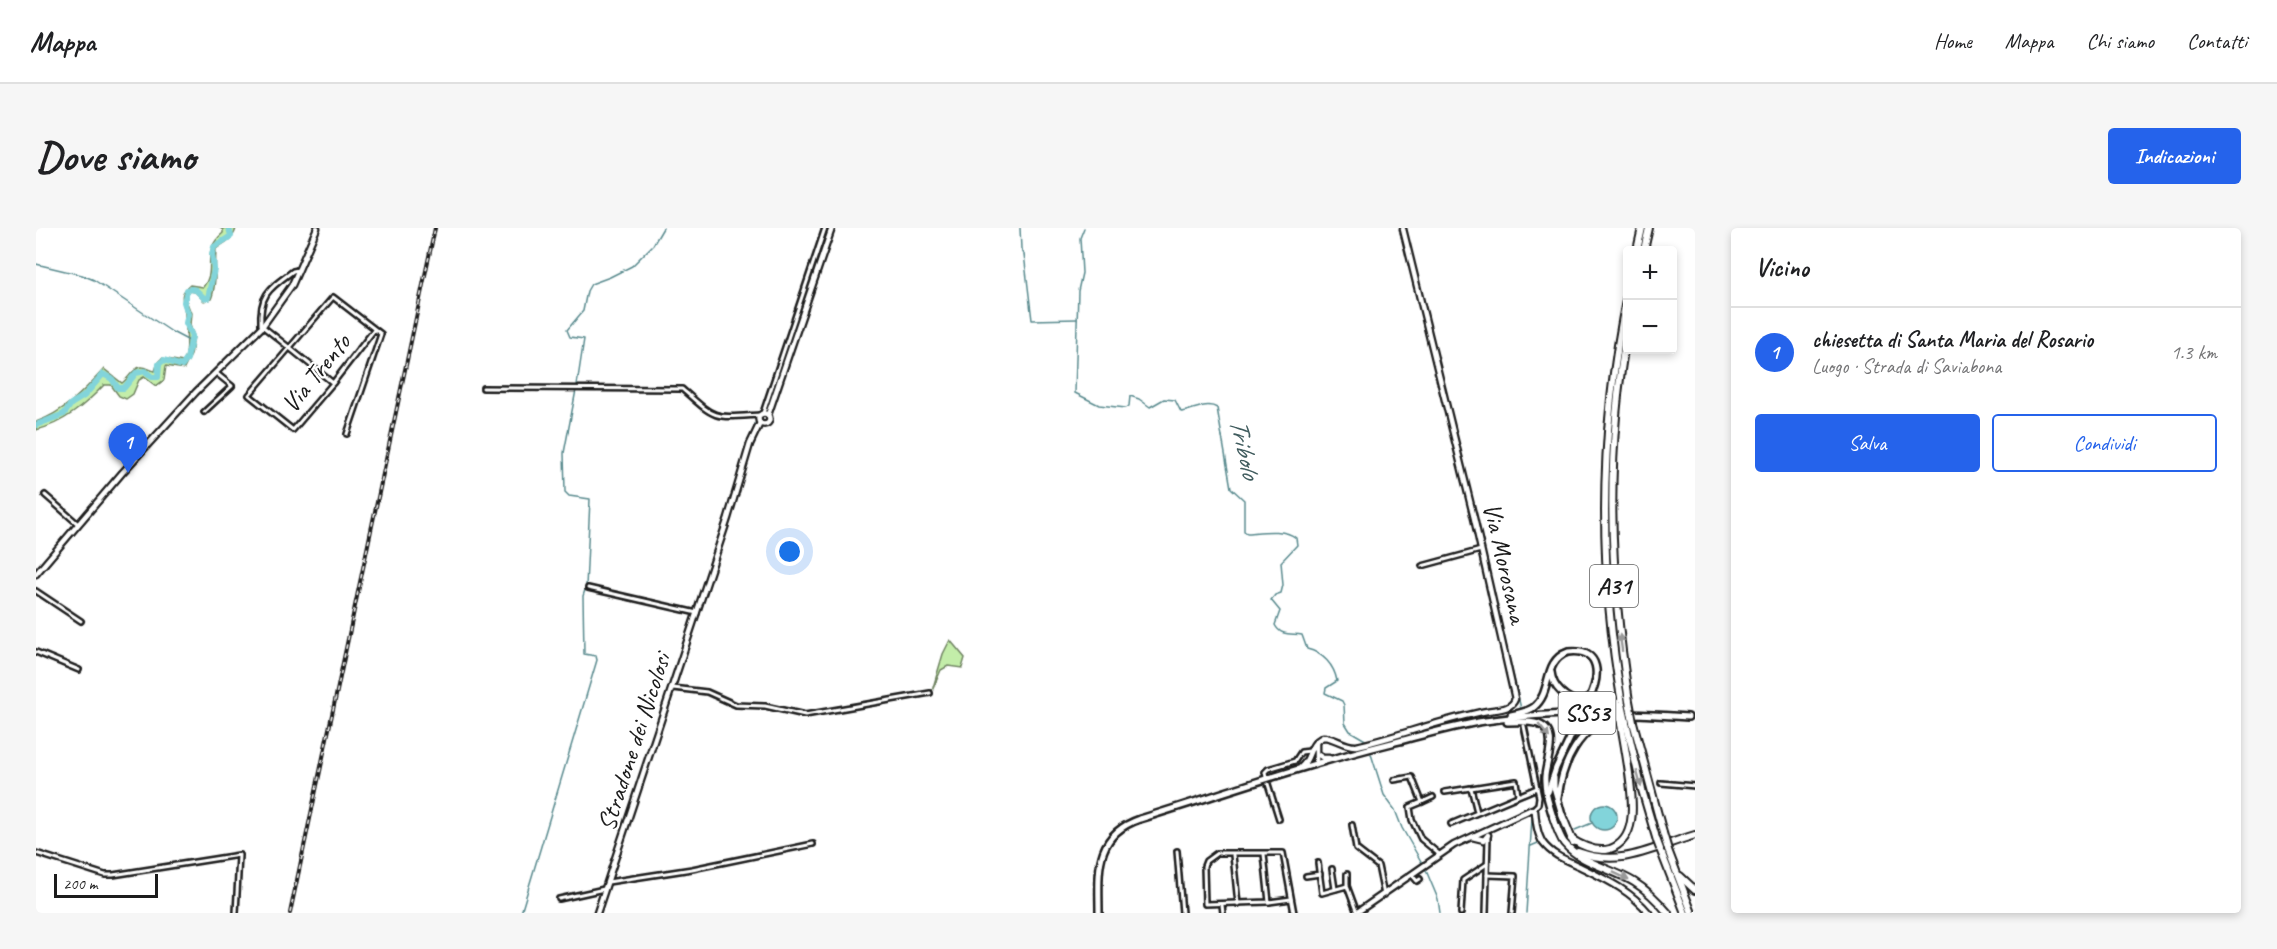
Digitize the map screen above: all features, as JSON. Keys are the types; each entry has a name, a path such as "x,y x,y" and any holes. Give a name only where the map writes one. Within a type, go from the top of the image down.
{"highway":[{"path":"1637,246 1642,228"},
{"path":"1645,246 1649,228"},
{"name":"A31","path":"1626,300 1612,382 1605,472 1605,551 1615,662 1620,703 1629,721 1669,853 1692,913"},
{"name":"A31","path":"1570,839 1589,848 1606,850 1620,844 1632,820 1629,700 1616,607 1612,527 1611,471 1623,353"},
{"name":"A31","path":"1629,721 1642,790 1660,849 1685,913"},
{"path":"1562,815 1570,839 1578,846 1602,858"},
{"path":"1553,818 1561,839 1569,848 1582,857 1634,882 1649,893 1668,913"},
{"path":"1569,848 1602,858 1627,857 1695,835"},
{"name":"A31","path":"1669,853 1682,878 1695,890"}],"main road":[{"path":"1486,721 1533,708 1543,695 1551,667 1558,657 1566,652 1575,651 1588,656 1596,665 1596,682 1554,774 1547,795"},
{"path":"1551,667 1552,680 1558,690 1587,703 1614,709"},
{"path":"1634,710 1692,718"},
{"name":"SS53","path":"1270,780 1370,748 1486,721 1578,713 1630,713 1692,718"},
{"path":"1558,798 1565,767 1578,743 1593,726 1616,717"},
{"path":"1629,721 1692,718"},
{"path":"1469,724 1532,721 1545,729 1551,743 1545,777 1553,818"},
{"path":"1099,913 1100,861 1106,846 1117,832 1140,819 1394,742"},
{"path":"1554,774 1554,787 1562,815"}],"street":[{"path":"36,574 122,473 215,371 262,327 283,300 317,228"},
{"name":"Stradone dei Nicolosi","path":"764,414 825,228"},
{"name":"Stradone dei Nicolosi","path":"597,913 673,688 750,444 764,414 832,228"},
{"name":"Via Morosana","path":"1316,742 1328,737 1348,746 1357,746 1459,718 1506,708 1513,704 1515,699 1482,550 1402,228"},
{"path":"299,270 293,271 266,293 260,318 262,327 333,383"},
{"path":"290,348 333,297 381,334 347,434"},
{"name":"Via Trento","path":"290,348 249,395 292,430 333,383 374,330"},
{"path":"204,412 231,386 215,371"},
{"path":"483,388 682,388 710,414 726,417 764,414"},
{"name":"Stradone dei Nicolosi","path":"760,423 765,425 770,420 764,414"},
{"path":"45,495 79,524"},
{"path":"1422,566 1482,550"},
{"path":"588,588 697,613"},
{"path":"36,591 81,621"},
{"path":"36,652 80,670"},
{"path":"673,688 707,692 736,705 765,706 805,715 930,693"},
{"path":"1347,874 1347,886 1356,913 1439,854 1470,837 1484,836 1493,825 1525,810 1533,809 1540,801 1524,726"},
{"path":"1270,780 1302,766 1316,742"},
{"path":"1316,742 1316,764"},
{"path":"1279,819 1267,770 1293,762 1301,752 1317,754 1328,759 1370,748"},
{"path":"1309,754 1316,764"},
{"path":"1316,764 1353,756"},
{"path":"1394,780 1412,777 1422,802"},
{"path":"1445,792 1516,781 1518,795"},
{"path":"1661,783 1695,786"},
{"path":"1471,788 1477,812"},
{"path":"1451,824 1537,788"},
{"path":"1433,797 1410,807 1412,820 1421,839 1439,854"},
{"path":"1533,809 1536,828 1542,841 1551,851 1620,887 1634,897 1649,913"},
{"path":"1352,825 1356,849 1378,866 1384,895"},
{"path":"1484,836 1487,846 1486,913"},
{"path":"608,882 692,869 813,844"},
{"path":"1177,851 1182,913"},
{"path":"36,853 105,875 239,855 236,912"},
{"path":"1291,899 1269,903 1205,904 1202,871 1206,861 1217,854 1284,854 1291,899 1293,913"},
{"path":"1233,854 1238,904"},
{"path":"1264,854 1269,903"},
{"path":"1318,863 1322,893 1347,886"},
{"path":"1461,913 1463,880 1487,864"},
{"path":"1332,869 1335,889"},
{"path":"1306,876 1320,874"},
{"path":"1412,875 1419,880 1421,885"},
{"path":"1487,875 1514,875 1512,913"},
{"path":"559,899 606,889"},
{"path":"1222,905 1223,913"}],"green space":[{"path":"220,228 236,228 231,238 216,249 215,281 211,299 204,301 195,292 189,291 186,300 191,313 190,325 194,336 191,355 184,369 166,366 164,380 156,386 144,377 139,380 133,394 126,399 119,396 111,385 104,385 73,413 36,430 36,422 65,407 104,369 122,383 138,368 145,367 155,371 162,358 183,362 187,346 182,295 190,285 203,287 207,280 212,247 223,233"},
{"path":"950,640 965,658 962,668 948,666 941,670 932,691 943,654"}],"water":[{"path":"1604,804 1613,808 1617,817 1613,826 1604,830 1595,826 1591,817 1595,808"}],"waterway":[{"path":"36,425 64,414 71,404 84,396 103,374 112,379 118,388 124,388 136,373 145,371 152,377 158,377 159,364 164,360 182,366 187,359 192,336 186,323 188,314 184,302 187,290 196,290 204,298 208,298 214,269 212,254 214,247 231,236 229,228"},
{"path":"577,385 584,339 570,337 567,330 583,311 587,291 591,284 632,266 653,245 663,228"},
{"path":"1020,228 1032,320 1077,319"},
{"name":"Tribolo","path":"1084,228 1080,238 1082,273 1078,291 1075,393 1099,405 1126,408 1129,406 1130,396 1150,407 1164,399 1175,400 1181,412 1204,406 1217,408 1231,488 1244,500 1244,531 1247,533 1279,532 1296,538 1297,545 1281,562 1283,585 1281,593 1275,595 1271,600 1280,611 1275,625 1284,633 1302,635 1307,649 1318,653 1330,665 1337,681 1326,688 1325,693 1342,701 1345,723 1350,731 1367,741"},
{"path":"36,264 94,280 172,332 191,342"},
{"path":"521,913 597,660 596,656 584,654 583,596 586,587 590,499 569,496 565,492 564,453 576,390"},
{"path":"751,437 756,421"},
{"path":"712,560 729,508"},
{"path":"1489,571 1521,709"},
{"path":"1525,725 1535,772"},
{"path":"649,748 653,738"},
{"name":"Tribolo","path":"1371,754 1384,795 1395,810 1402,828 1422,863"},
{"path":"619,839 627,815"},
{"path":"1526,913 1532,818"},
{"path":"1575,830 1592,823"},
{"path":"1531,846 1538,843"},
{"path":"604,885 615,852"},
{"name":"Tribolo","path":"1425,868 1438,899 1440,913"},
{"path":"600,913 605,895"}],"railway":[{"path":"290,913 435,228"}],"place":[{"name":"chiesetta di Santa Maria del Rosario","path":"128,473"}]}
